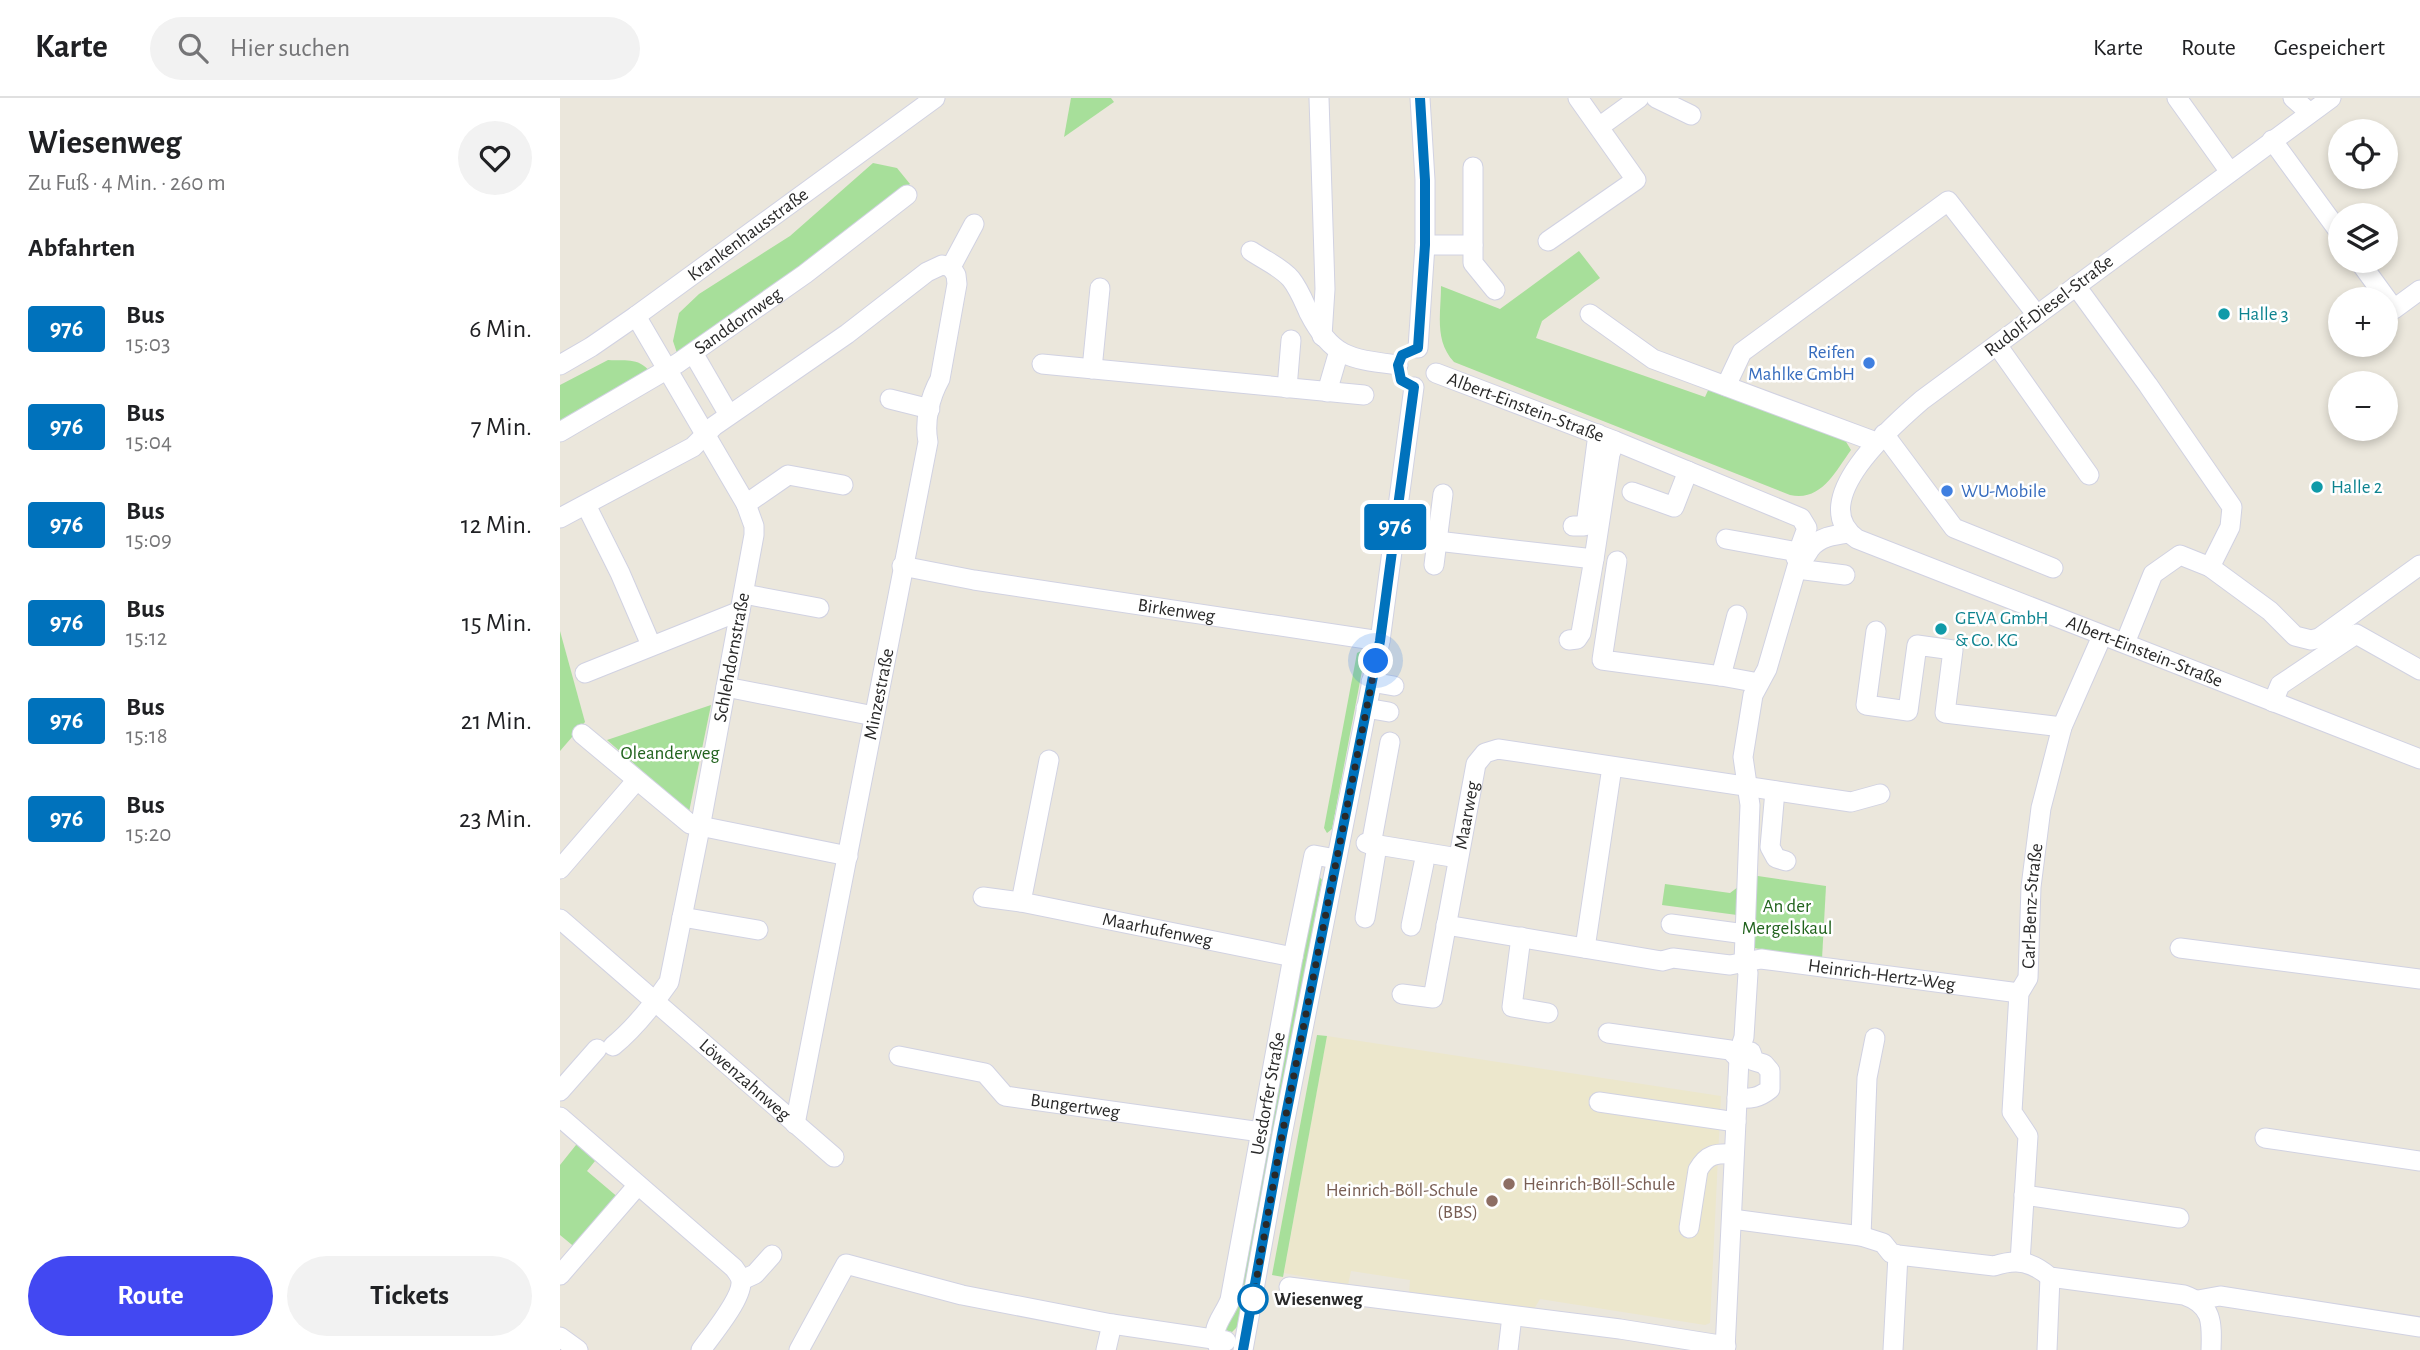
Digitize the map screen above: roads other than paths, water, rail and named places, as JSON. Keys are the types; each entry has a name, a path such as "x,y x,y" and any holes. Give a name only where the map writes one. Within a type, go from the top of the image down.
{"street":[{"name":"Krankenhausstraße","path":"560,365 636,316 935,98"},
{"path":"1319,98 1325,289 1322,336"},
{"path":"1418,348 1425,245 1425,180 1420,98"},
{"path":"1548,241 1636,180 1578,98"},
{"path":"1657,98 1691,115"},
{"path":"2177,98 2230,172"},
{"path":"2293,98 2310,113"},
{"name":"Rudolf-Diesel-Straße","path":"1848,533 1839,512 1849,482 1880,438 1922,400 2331,98"},
{"path":"1599,127 1628,101"},
{"path":"2272,140 2328,217"},
{"path":"1473,167 1473,263 1495,290"},
{"name":"Sanddornweg","path":"560,432 667,370 805,274 907,195"},
{"path":"1726,386 1742,352 1948,201 2037,315"},
{"path":"560,518 693,447 729,415 848,334 928,272 942,265 951,267 974,224"},
{"path":"1425,245 1473,245"},
{"path":"1251,251 1290,279 1322,336 1339,351 1364,361 1398,365"},
{"name":"Minzestraße","path":"795,1124 928,442 926,429 934,390 940,379 957,284 951,267"},
{"path":"2368,273 2394,309 2420,290"},
{"path":"2076,286 2232,507 2230,527 2210,567"},
{"path":"1092,369 1100,288"},
{"path":"1590,314 1653,359 1880,438 1954,528 2053,568"},
{"name":"Schlehdornstraße","path":"560,1091 605,1047 625,1036 669,982 754,535 754,526 746,504 636,316"},
{"path":"1287,388 1292,340"},
{"path":"1997,345 2089,475"},
{"path":"1418,348 1434,359 1436,373 1425,385 1414,387 1401,380 1398,365 1402,355 1418,348"},
{"path":"1327,392 1339,351"},
{"path":"696,358 729,415"},
{"path":"1042,364 1364,396"},
{"name":"Albert-Einstein-Straße","path":"1436,373 1607,437 1801,519 1807,528 1798,561"},
{"name":"Uesdorfer Straße","path":"1243,1347 1380,641 1414,387"},
{"path":"890,399 930,409"},
{"path":"1573,526 1584,526 1607,437"},
{"name":"Albert-Einstein-Straße","path":"1569,640 1577,639 1581,633 1610,454 1607,437"},
{"path":"1632,492 1675,507 1688,471"},
{"path":"746,504 788,475 843,485"},
{"path":"1434,565 1443,494"},
{"path":"586,505 620,573 651,645"},
{"path":"1798,561 1805,559 1813,546 1824,538 1848,533"},
{"name":"Albert-Einstein-Straße","path":"1848,533 1871,545 2420,759"},
{"path":"1726,539 1844,575"},
{"path":"1437,541 1594,558"},
{"path":"2125,643 2153,574 2180,555 2210,567 2270,611 2295,636 2311,640 2319,638 2420,565"},
{"path":"1617,561 1602,660 1759,683"},
{"path":"1289,1287 1620,1329 1726,1348 1737,1098 1748,974 1744,962 1749,805 1743,757 1753,695 1767,668 1798,561"},
{"name":"Birkenweg","path":"902,566 974,580 1380,641"},
{"path":"585,673 742,602 819,608"},
{"path":"1721,676 1737,615"},
{"path":"1876,631 1866,705 1908,711 1917,645 1953,650 1945,713 2062,727"},
{"path":"2273,702 2280,685 2356,634 2420,670"},
{"name":"Carl-Benz-Straße","path":"2020,1262 2028,1136 2012,1112 2019,993 2028,978 2031,887 2041,808 2062,727 2102,636"},
{"path":"1371,682 1394,686"},
{"path":"726,687 874,716"},
{"path":"1366,708 1389,712"},
{"path":"582,734 690,824 848,856"},
{"path":"1365,918 1371,845 1390,742"},
{"name":"Maarweg","path":"1402,994 1433,998 1476,764 1485,752 1498,749 1747,788"},
{"path":"1021,902 1049,760"},
{"path":"1585,948 1612,767"},
{"path":"560,869 636,780"},
{"path":"1747,788 1851,802 1880,793"},
{"path":"1775,791 1770,846 1776,858 1787,862"},
{"path":"1371,845 1458,858"},
{"name":"Uesdorfer Straße","path":"1217,1345 1217,1322 1225,1313 1230,1300 1314,855 1336,859"},
{"path":"1411,926 1424,863"},
{"name":"Maarhufenweg","path":"983,897 1021,902 1293,957"},
{"path":"1417,898 1450,903"},
{"path":"682,917 758,930"},
{"name":"Löwenzahnweg","path":"560,919 834,1157"},
{"path":"1671,924 1745,934"},
{"path":"1446,925 1662,961 1673,958 1730,965 1744,962"},
{"path":"1521,937 1512,1007 1548,1013"},
{"path":"2180,948 2420,979"},
{"name":"Heinrich-Hertz-Weg","path":"1744,962 1761,958 2019,993"},
{"path":"1608,1033 1740,1053 1751,1052 1754,1061 1764,1064 1770,1070 1770,1088 1762,1096 1737,1098"},
{"path":"1861,1236 1867,1078 1875,1038"},
{"name":"Bungertweg","path":"898,1056 985,1073 1005,1096 1261,1132"},
{"path":"1599,1102 1736,1122"},
{"path":"560,1117 734,1268 742,1280 741,1289 734,1302 701,1350"},
{"path":"2266,1138 2420,1161"},
{"path":"1689,1228 1698,1170 1702,1163 1715,1153 1734,1154"},
{"path":"560,1275 638,1185"},
{"path":"2025,1195 2179,1218"},
{"path":"1732,1219 1861,1236 1883,1243 1891,1253 1898,1255 1994,1266 2006,1262 2035,1264 2050,1277 2184,1295 2198,1300 2220,1296 2420,1327"},
{"path":"742,1280 755,1274 772,1255"},
{"path":"1894,1350 1898,1255"},
{"path":"799,1350 846,1264 962,1295 1217,1345 1243,1347"},
{"path":"2047,1350 2050,1277"},
{"path":"2198,1300 2212,1322 2211,1350"},
{"path":"1508,1350 1512,1316"},
{"path":"1106,1350 1112,1324"},
{"path":"560,1337 578,1350"}],"place":[{"name":"Halle 3","path":"2224,314"},
{"name":"Reifen Mahlke GmbH","path":"1869,363"},
{"name":"Halle 2","path":"2317,487"},
{"name":"WU-Mobile","path":"1947,491"},
{"name":"GEVA GmbH & Co. KG","path":"1941,629"},
{"name":"Heinrich-Böll-Schule","path":"1509,1184"},
{"name":"Heinrich-Böll-Schule (BBS)","path":"1492,1201"},
{"name":"Wiesenweg","path":"1253,1299"}],"park label":[{"name":"Oleanderweg","path":"670,753"},
{"name":"An der Mergelskaul","path":"1787,917"}]}
